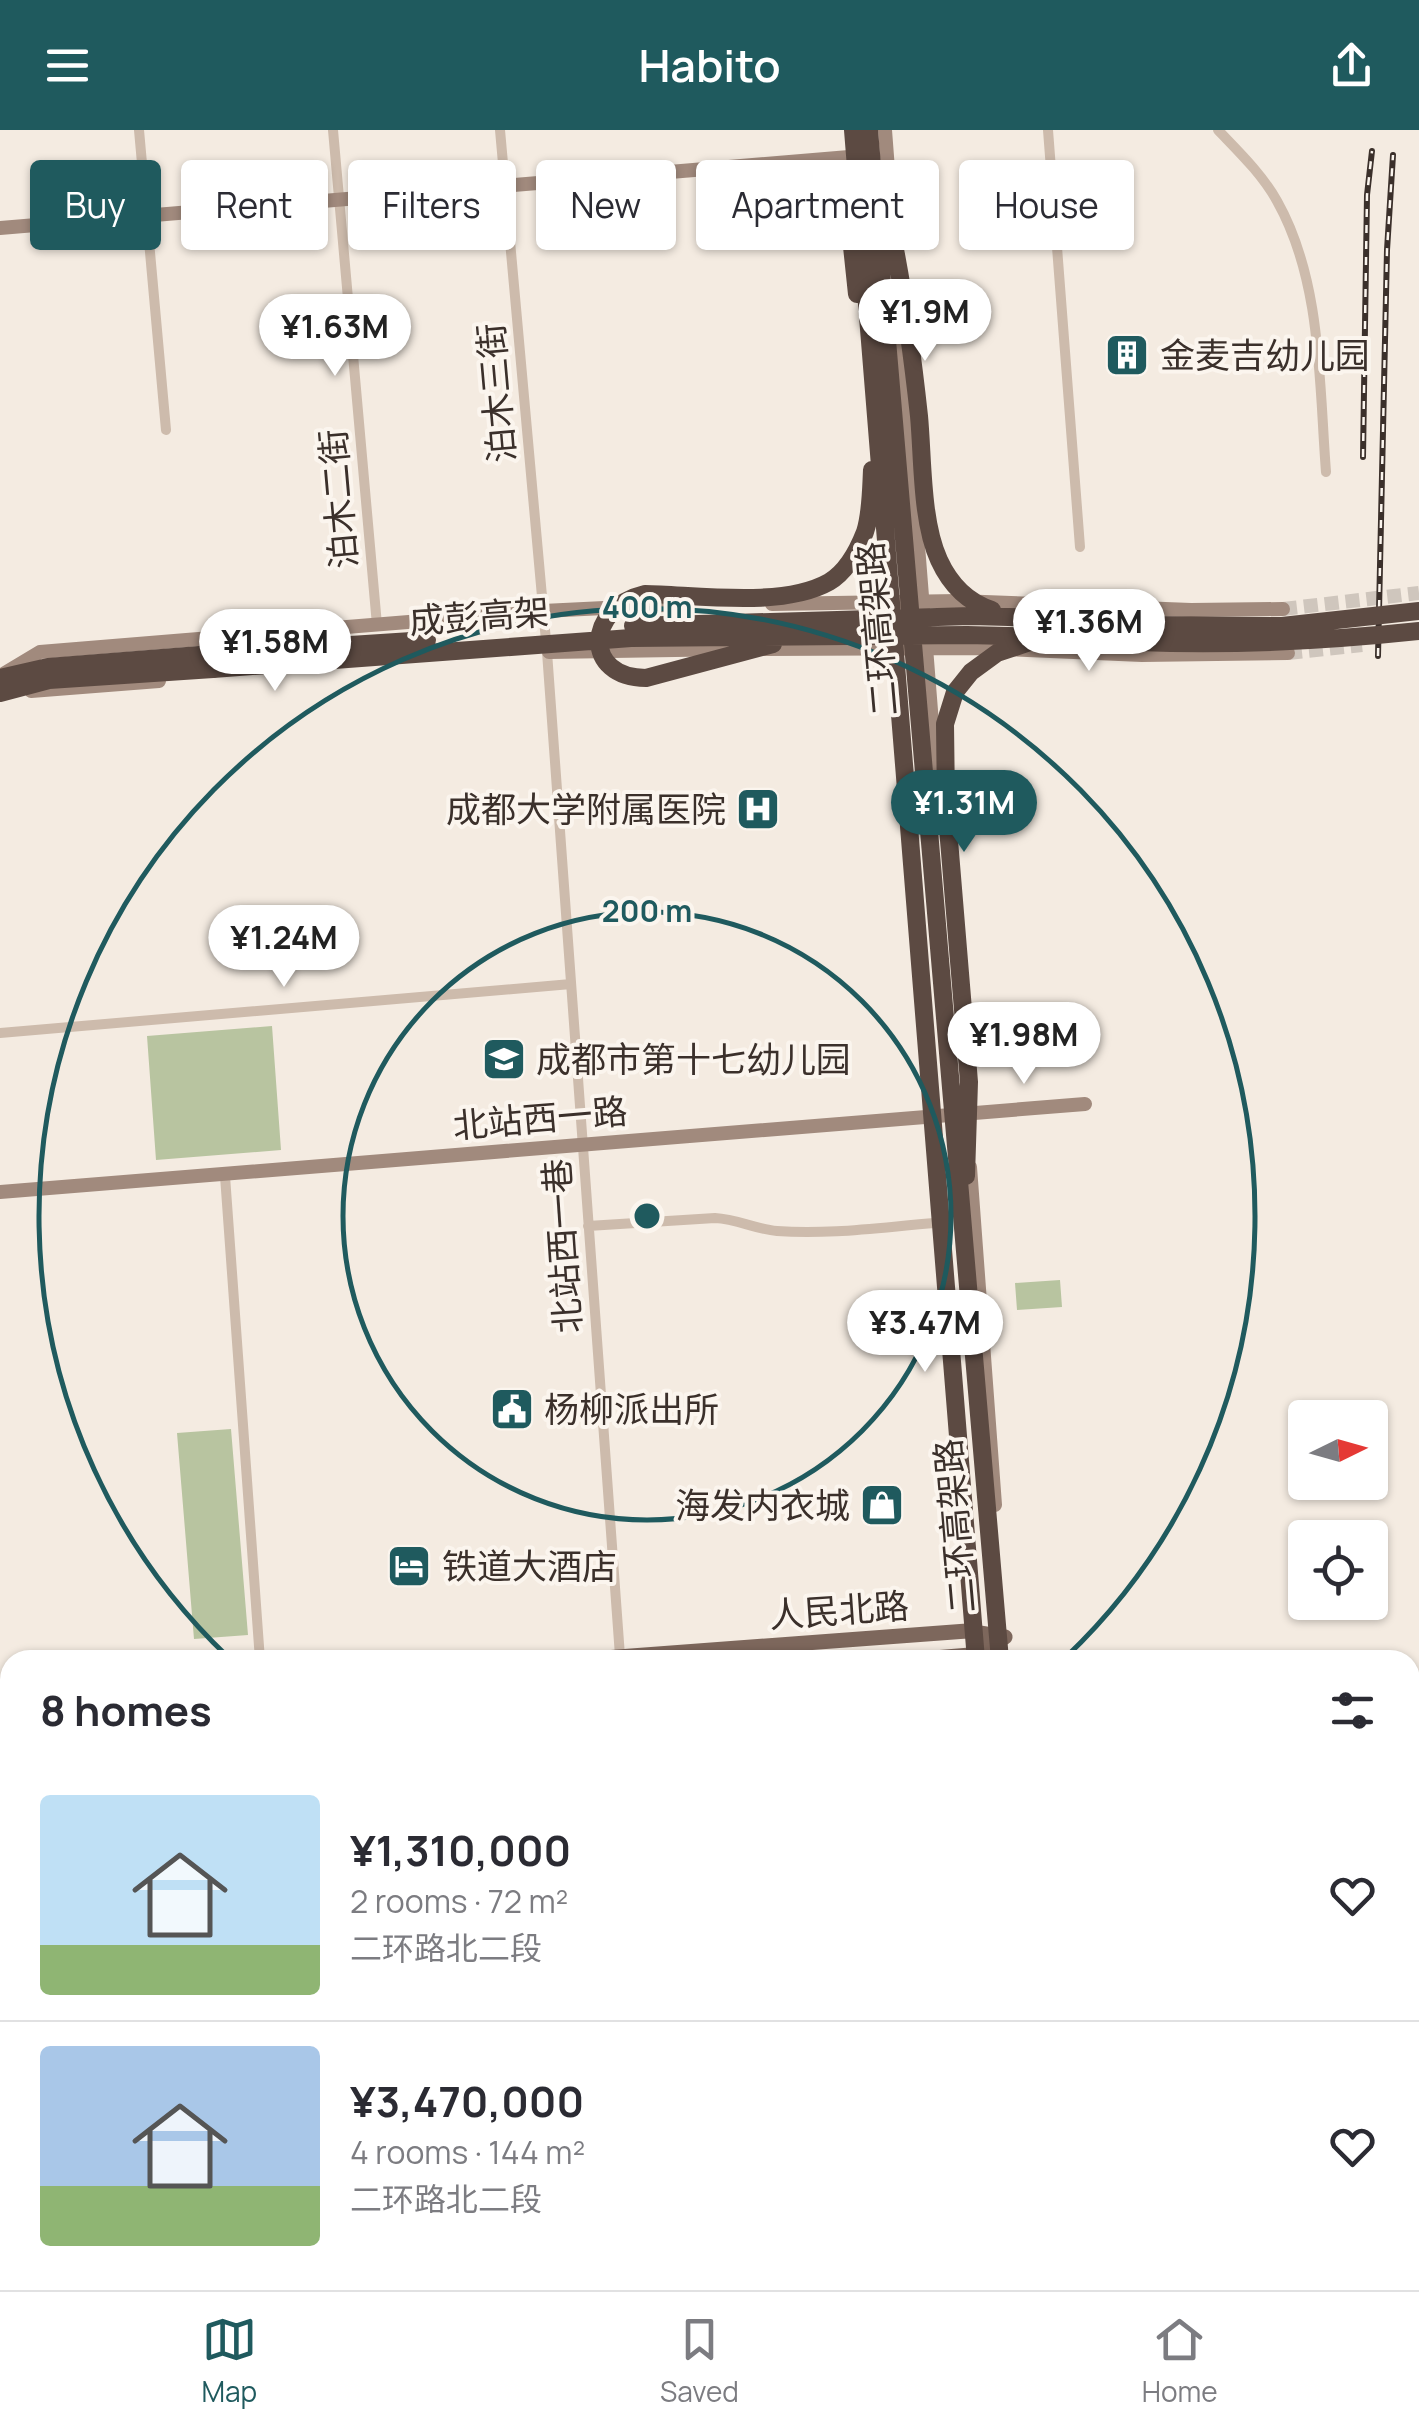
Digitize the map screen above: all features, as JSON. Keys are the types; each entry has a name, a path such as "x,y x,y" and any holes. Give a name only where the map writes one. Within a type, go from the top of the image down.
{"highway":[{"name":"二环高架路","path":"862,131 852,272 875,390 971,1650"},
{"name":"二环高架路","path":"862,131 1002,1650"},
{"path":"862,131 897,256 910,328 929,520 938,558 953,583 972,603 1048,628 1218,645 1309,642 1419,630"},
{"path":"807,636 646,678 627,678 611,670 600,649 602,627 610,610 626,598 645,594 780,596 809,591 833,580 853,557 866,529 875,390"},
{"path":"963,1248 970,1082 946,790 946,724 955,692 971,672 996,653 1048,628 1282,626 1419,611"},
{"name":"成彭高架","path":"212,661 634,626 971,616 1048,628"},
{"name":"成彭高架","path":"212,661 631,638 1048,628"},
{"path":"0,677 48,667 212,661"},
{"path":"0,693 50,680 212,661"}],"main road":[{"path":"971,1650 848,157 862,131 887,154 924,647 966,1113 1004,1650"},
{"path":"516,185 887,154"},
{"path":"161,215 348,199"},
{"path":"0,228 30,226"},
{"path":"0,677 40,652 647,604 921,601 1191,610 1282,608"},
{"path":"0,693 547,652 889,646 1142,655 1288,652"},
{"name":"北站西一路","path":"0,1192 1085,1104"},
{"name":"人民北路","path":"703,1650 967,1631 1005,1637"},
{"name":"人民北路","path":"985,1650 1005,1637"}],"street":[{"path":"138,130 141,160"},
{"name":"泊木二街","path":"333,130 377,625"},
{"name":"泊木三街","path":"500,130 503,160"},
{"path":"1048,130 1080,547"},
{"path":"1218,130 1278,202 1299,249 1314,322 1326,472"},
{"path":"149,250 166,430"},
{"name":"泊木三街","path":"511,250 547,652"},
{"name":"北站西一巷","path":"547,652 620,1650"},
{"path":"0,1033 571,984"},
{"path":"225,1176 259,1650"},
{"path":"588,1226 716,1218 732,1219 750,1228 815,1231 935,1222"}],"green space":[{"path":"272,1026 281,1150 156,1160 147,1036"},
{"path":"1060,1280 1062,1307 1017,1310 1015,1283"},
{"path":"231,1429 248,1635 194,1639 177,1433"}],"tunnel":[{"path":"1283,609 1419,593"},
{"path":"1288,653 1362,645"}],"railway":[{"path":"1363,457 1367,195 1372,151"},
{"path":"1378,656 1387,250 1393,155"}],"place":[{"name":"金麦吉幼儿园","path":"1127,355"},
{"name":"成都大学附属医院","path":"758,809"},
{"name":"成都市第十七幼儿园","path":"504,1059"},
{"name":"杨柳派出所","path":"512,1409"},
{"name":"海发内衣城","path":"882,1505"},
{"name":"铁道大酒店","path":"409,1566"}]}
